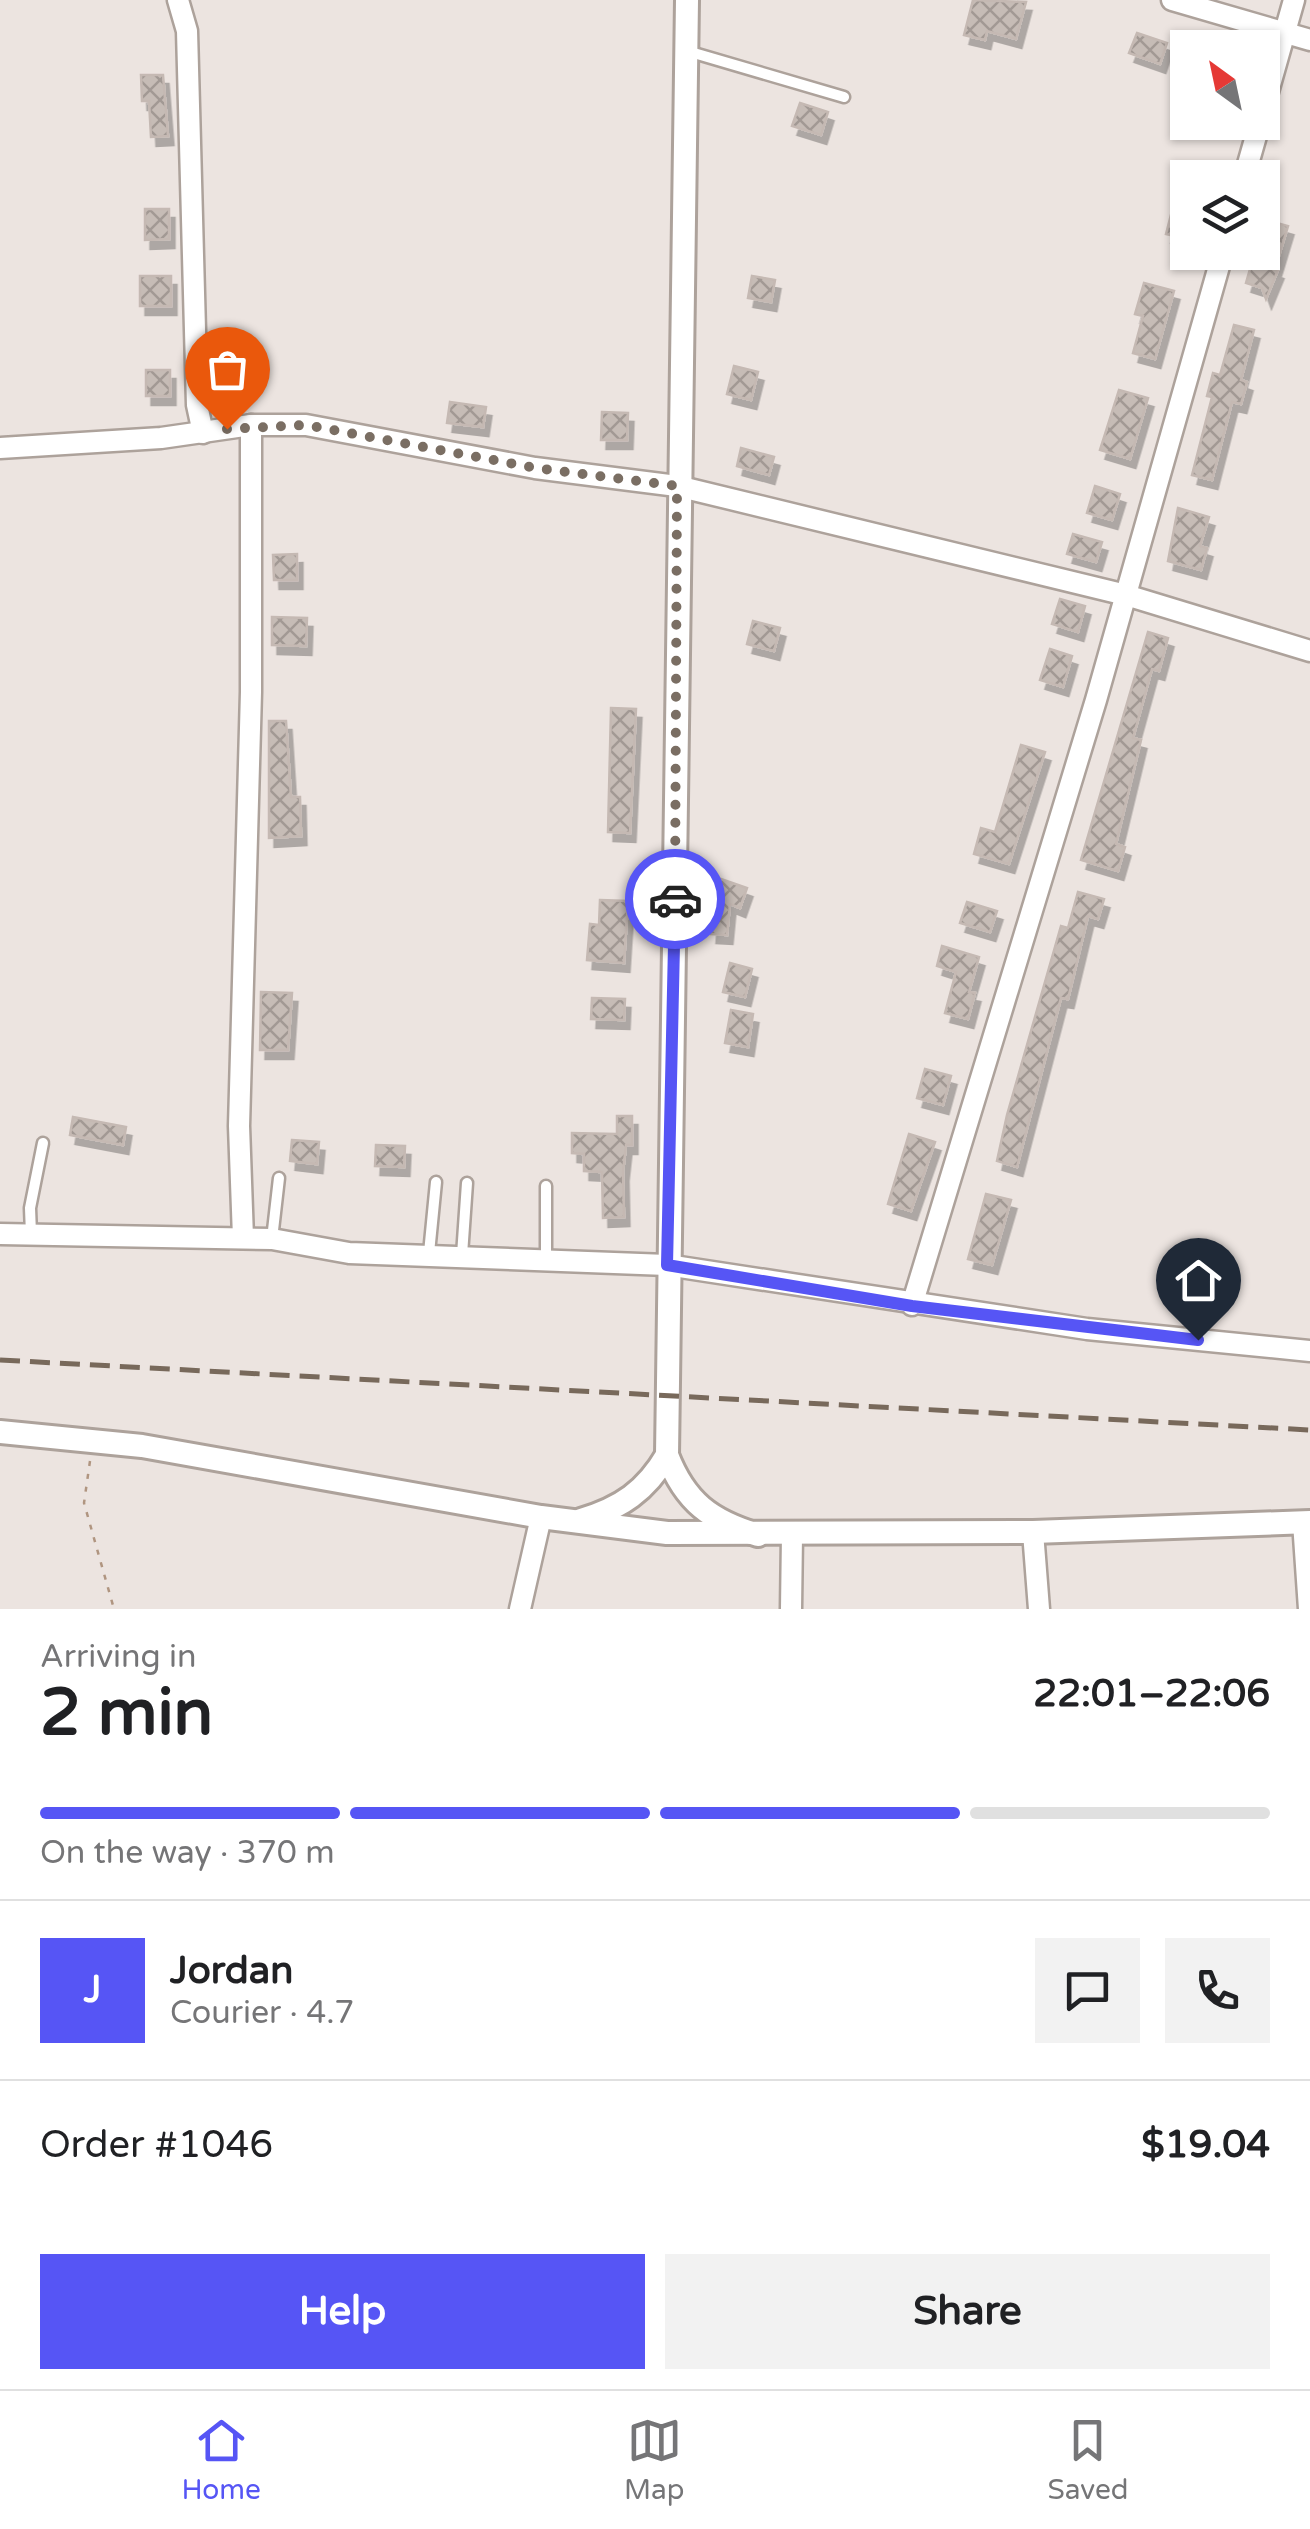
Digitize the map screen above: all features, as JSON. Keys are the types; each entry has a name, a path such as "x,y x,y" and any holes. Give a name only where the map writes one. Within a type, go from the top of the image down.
{"street":[{"path":"178,0 187,32 196,389 202,433"},
{"path":"687,0 677,486 667,1455 677,1482 708,1516 758,1536"},
{"path":"1172,0 1310,40"},
{"path":"1280,50 1294,0"},
{"path":"912,1306 1126,596 1218,270"},
{"path":"243,1238 239,1145 252,692 251,425"},
{"path":"0,448 202,433 251,425 306,425 554,471 677,486 1126,596 1310,651"},
{"path":"0,1234 272,1239 349,1253 429,1253 667,1265 912,1306 1310,1351"},
{"path":"0,1432 98,1441 541,1517 667,1533 758,1536 1033,1532 1307,1522 1308,1609"},
{"path":"576,1522 629,1500 655,1476 667,1455"},
{"path":"520,1609 541,1517"},
{"path":"1033,1532 1039,1609"},
{"path":"792,1535 792,1609"}],"lane":[{"path":"686,51 844,97"},
{"path":"31,1235 30,1208 43,1143"},
{"path":"272,1239 279,1178"},
{"path":"429,1253 436,1182"},
{"path":"462,1255 467,1183"},
{"path":"546,1186 546,1260"}],"path":[{"path":"98,1441 88,1468 84,1502 114,1609"}],"building":[{"path":"973,0 1026,2 1016,39 987,31 985,40 964,35"},
{"path":"1137,33 1167,43 1160,64 1129,53"},
{"path":"141,75 163,75 168,136 151,137 149,101 142,101"},
{"path":"800,103 828,112 821,135 792,126"},
{"path":"145,209 169,209 169,239 145,240"},
{"path":"1280,224 1288,226 1280,252"},
{"path":"1250,270 1278,270 1266,299 1262,288 1246,283"},
{"path":"140,276 171,276 171,306 140,306"},
{"path":"752,276 775,280 771,302 748,298"},
{"path":"1144,283 1174,291 1155,359 1133,353 1143,316 1135,314"},
{"path":"1234,325 1254,330 1241,380 1247,382 1241,404 1232,402 1212,480 1192,475 1212,397 1207,396 1213,373 1220,375"},
{"path":"734,366 758,372 751,400 727,394"},
{"path":"146,370 170,370 170,396 146,396"},
{"path":"1119,390 1148,398 1130,459 1100,450"},
{"path":"450,402 486,407 483,427 447,423"},
{"path":"602,412 628,413 627,440 601,440"},
{"path":"741,448 774,457 769,475 737,466"},
{"path":"1095,486 1120,494 1112,520 1087,513"},
{"path":"1178,508 1209,517 1200,546 1207,548 1201,570 1168,561"},
{"path":"1073,534 1102,542 1096,562 1067,554"},
{"path":"297,554 297,580 274,580 273,555"},
{"path":"1060,599 1085,606 1078,632 1052,624"},
{"path":"272,617 307,618 306,646 272,645"},
{"path":"753,621 780,628 774,651 747,644"},
{"path":"1148,632 1168,638 1159,671 1152,669 1133,738 1141,740 1116,844 1125,847 1118,871 1081,860"},
{"path":"1050,649 1072,656 1063,687 1040,680"},
{"path":"611,708 636,709 630,833 608,832"},
{"path":"269,721 286,721 291,797 300,797 301,836 269,838"},
{"path":"1021,745 1045,752 1009,864 974,854 981,828 995,832"},
{"path":"721,879 747,888 740,908 730,904 727,935 711,934 714,900"},
{"path":"1078,892 1104,899 1098,919 1088,916 1068,999 1061,998 1017,1167 997,1161 1007,1115 1061,926 1068,928"},
{"path":"600,900 628,901 624,963 587,960 590,924 599,925"},
{"path":"967,902 997,911 990,932 960,923"},
{"path":"942,946 979,957 969,992 975,993 968,1019 945,1013 956,972 937,966"},
{"path":"730,963 752,969 745,997 723,992"},
{"path":"261,992 292,993 288,1050 260,1050"},
{"path":"592,998 625,999 624,1020 591,1019"},
{"path":"731,1010 753,1014 748,1047 725,1043"},
{"path":"925,1069 951,1076 943,1105 917,1098"},
{"path":"617,1116 632,1116 632,1145 626,1145 623,1172 624,1217 603,1218 602,1172 584,1171 584,1154 572,1153 572,1133 617,1134"},
{"path":"73,1117 126,1127 123,1145 70,1135"},
{"path":"909,1134 935,1142 911,1211 888,1204"},
{"path":"292,1140 319,1142 317,1164 290,1161"},
{"path":"376,1145 405,1146 404,1167 375,1166"},
{"path":"986,1194 1011,1200 992,1265 968,1259"}],"railway":[{"path":"0,1360 1310,1430"}],"way so far":[{"path":"227,429 306,425 536,468 677,486 675,899"}],"route":[{"path":"675,899 667,1265 912,1306 1198,1340"}]}
